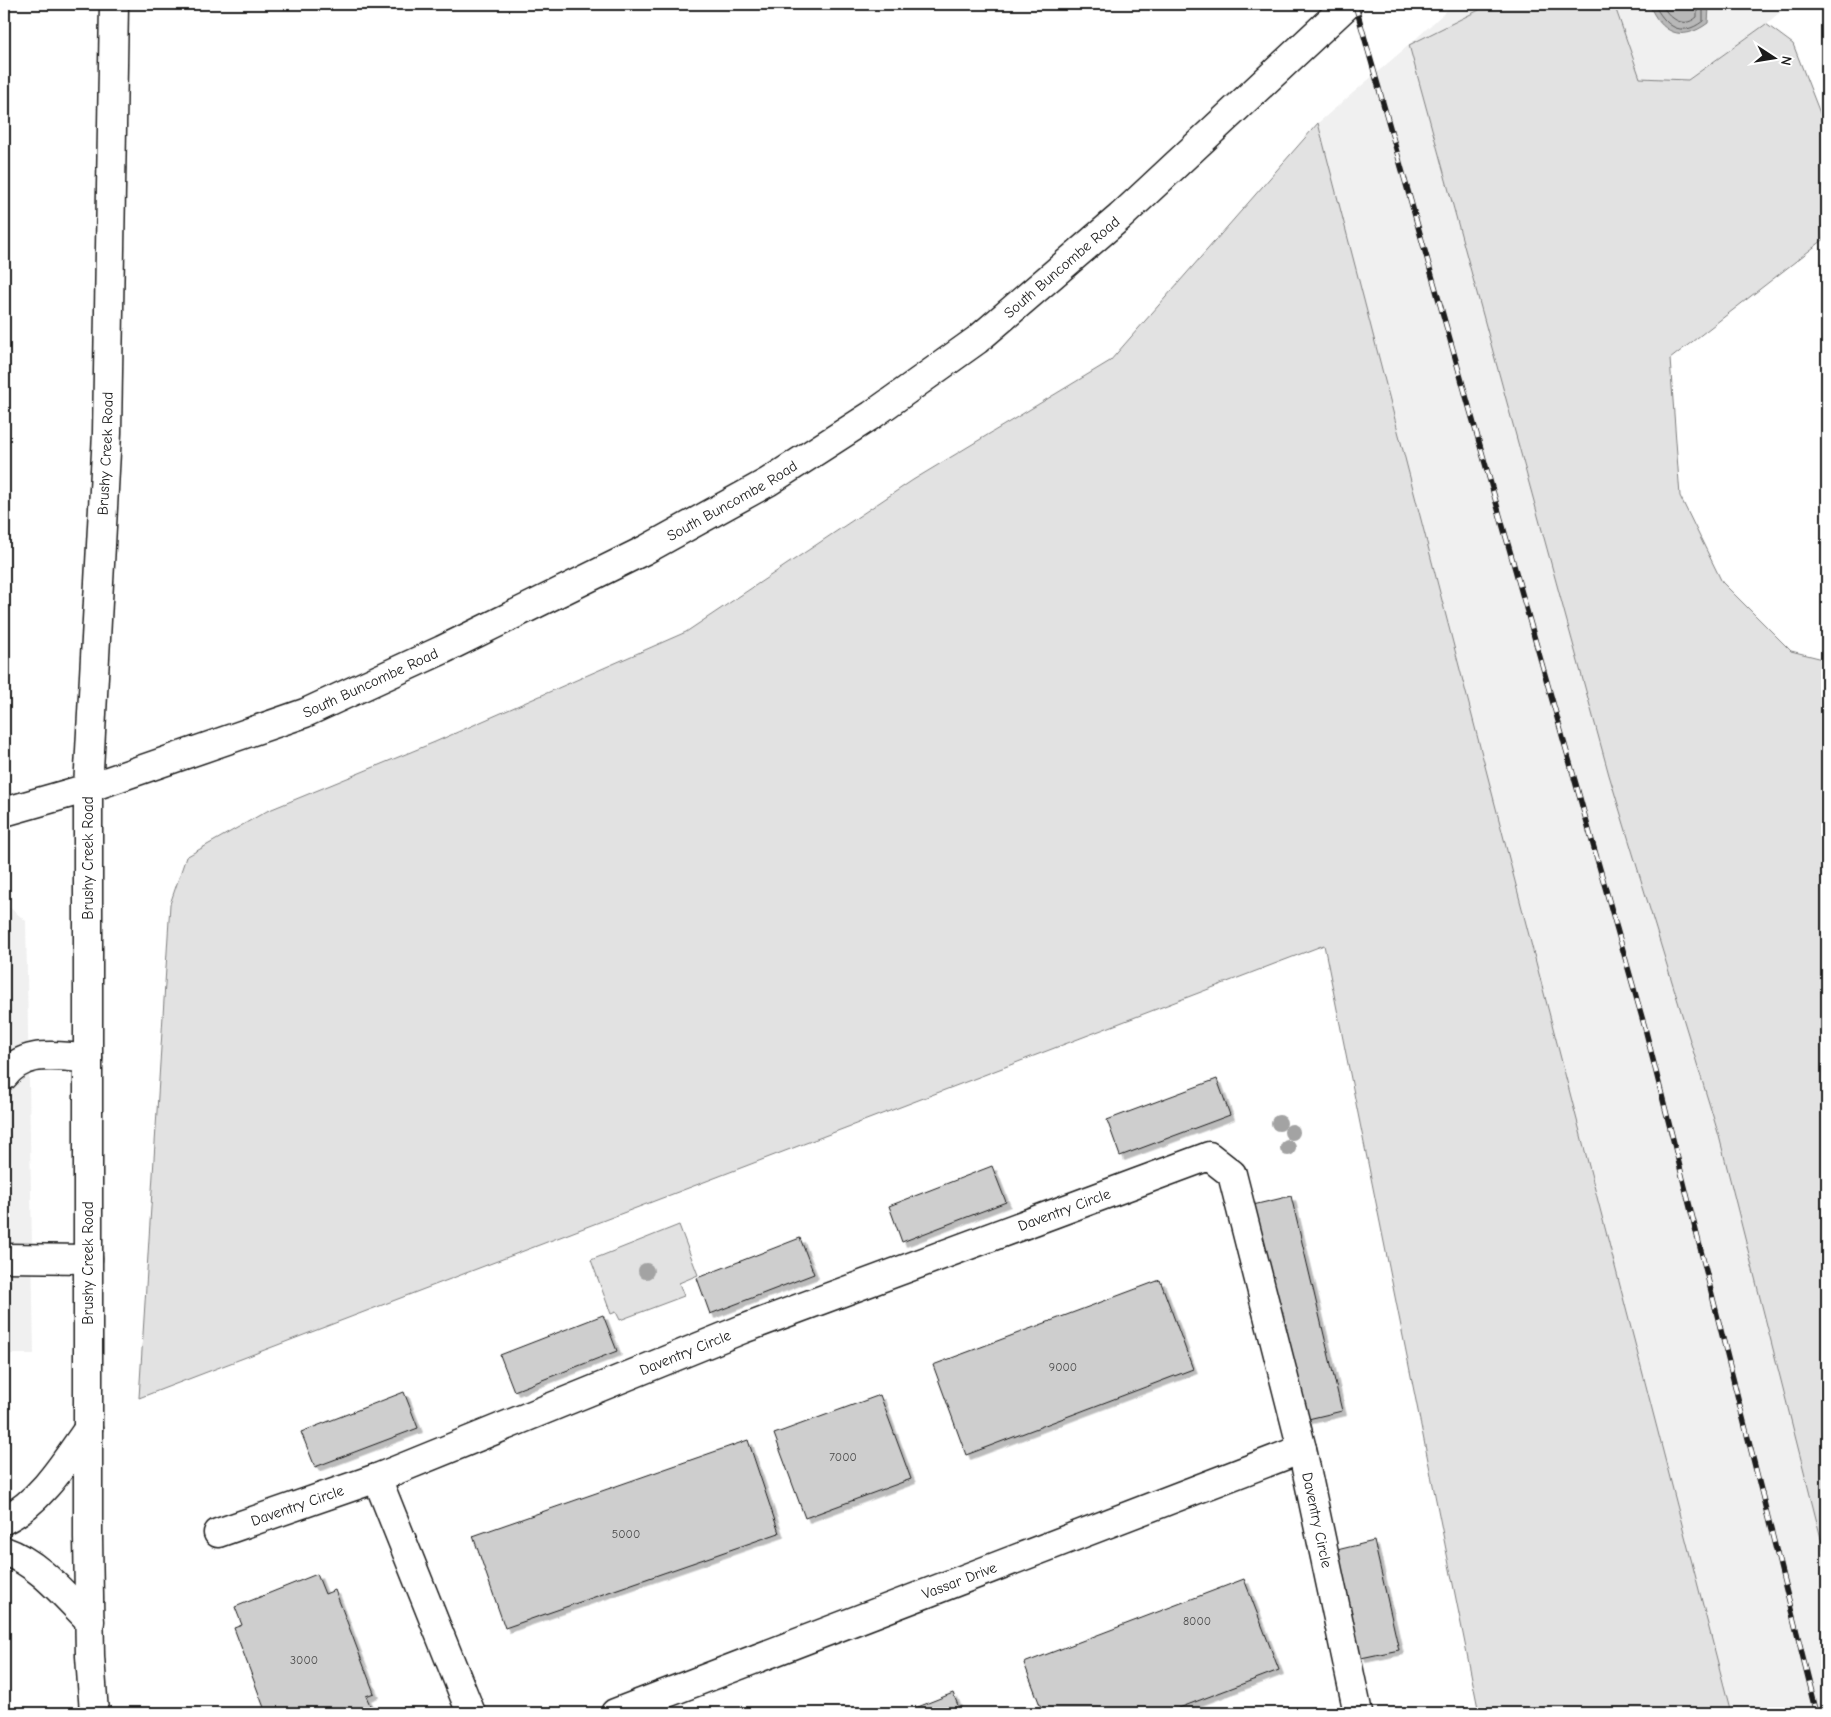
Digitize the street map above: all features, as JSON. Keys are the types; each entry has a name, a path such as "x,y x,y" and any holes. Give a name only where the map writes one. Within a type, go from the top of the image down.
{"main road":[{"name":"Brushy Creek Road","path":"94,1713 90,1621 88,1429 88,788 108,433 114,4"},
{"name":"South Buncombe Road","path":"4,812 88,788 322,705 442,650 645,550 768,482 872,415 977,340 1120,217 1348,4"},
{"path":"4,1076 13,1064 30,1057 88,1058"},
{"name":"Daventry Circle","path":"218,1532 377,1478 743,1329 1209,1156 1232,1174 1302,1449 1358,1713"},
{"path":"4,1258 88,1259"},
{"path":"4,1520 15,1514 32,1500 66,1461 88,1429"},
{"name":"Vassar Drive","path":"615,1713 1302,1449"},
{"path":"377,1478 471,1713"},
{"path":"4,1550 15,1554 36,1568 90,1621"}],"shaded area":[{"path":"1454,4 1491,4 1409,46 1609,775 1719,1136 1827,1562 1827,1713 1731,1713 1318,123"},
{"path":"1491,4 1614,4 1640,78 1688,80 1766,24 1793,44 1827,131 1827,237 1670,359 1680,496 1722,582 1791,651 1827,660 1827,1562 1719,1136 1609,775 1409,45"},
{"path":"1614,4 1790,4 1766,24 1688,80 1640,78"},
{"path":"1318,123 1731,1713 1479,1713 1324,945 139,1398 170,904 186,857 267,811 435,742 686,632 913,480 1110,361"},
{"path":"4,903 26,921 34,1354 4,1354"},
{"path":"679,1225 698,1275 679,1283 684,1296 620,1320 616,1312 611,1314 591,1260"}],"water":[{"path":"1649,4 1707,4 1709,7 1708,23 1689,33 1673,32 1659,22"}],"building":[{"path":"1217,1079 1230,1115 1120,1156 1107,1120"},
{"path":"992,1166 1006,1202 902,1242 889,1206"},
{"path":"1291,1196 1342,1411 1304,1420 1253,1205"},
{"path":"800,1238 814,1274 710,1314 697,1278"},
{"path":"1160,1280 1193,1369 966,1455 933,1365"},
{"path":"603,1315 617,1351 514,1391 500,1355"},
{"path":"404,1392 418,1428 315,1467 301,1432"},
{"path":"880,1395 911,1479 805,1518 774,1434"},
{"path":"748,1440 779,1533 505,1628 473,1536"},
{"path":"1374,1541 1399,1650 1361,1658 1337,1550"},
{"path":"317,1574 325,1594 335,1590 374,1693 366,1696 373,1712 266,1713 234,1628 242,1625 235,1607"},
{"path":"1244,1579 1279,1670 1166,1713 1043,1713 1024,1663"},
{"path":"953,1693 961,1713 903,1713"}],"railway":[{"path":"1355,4 1645,1028 1817,1713"}]}
